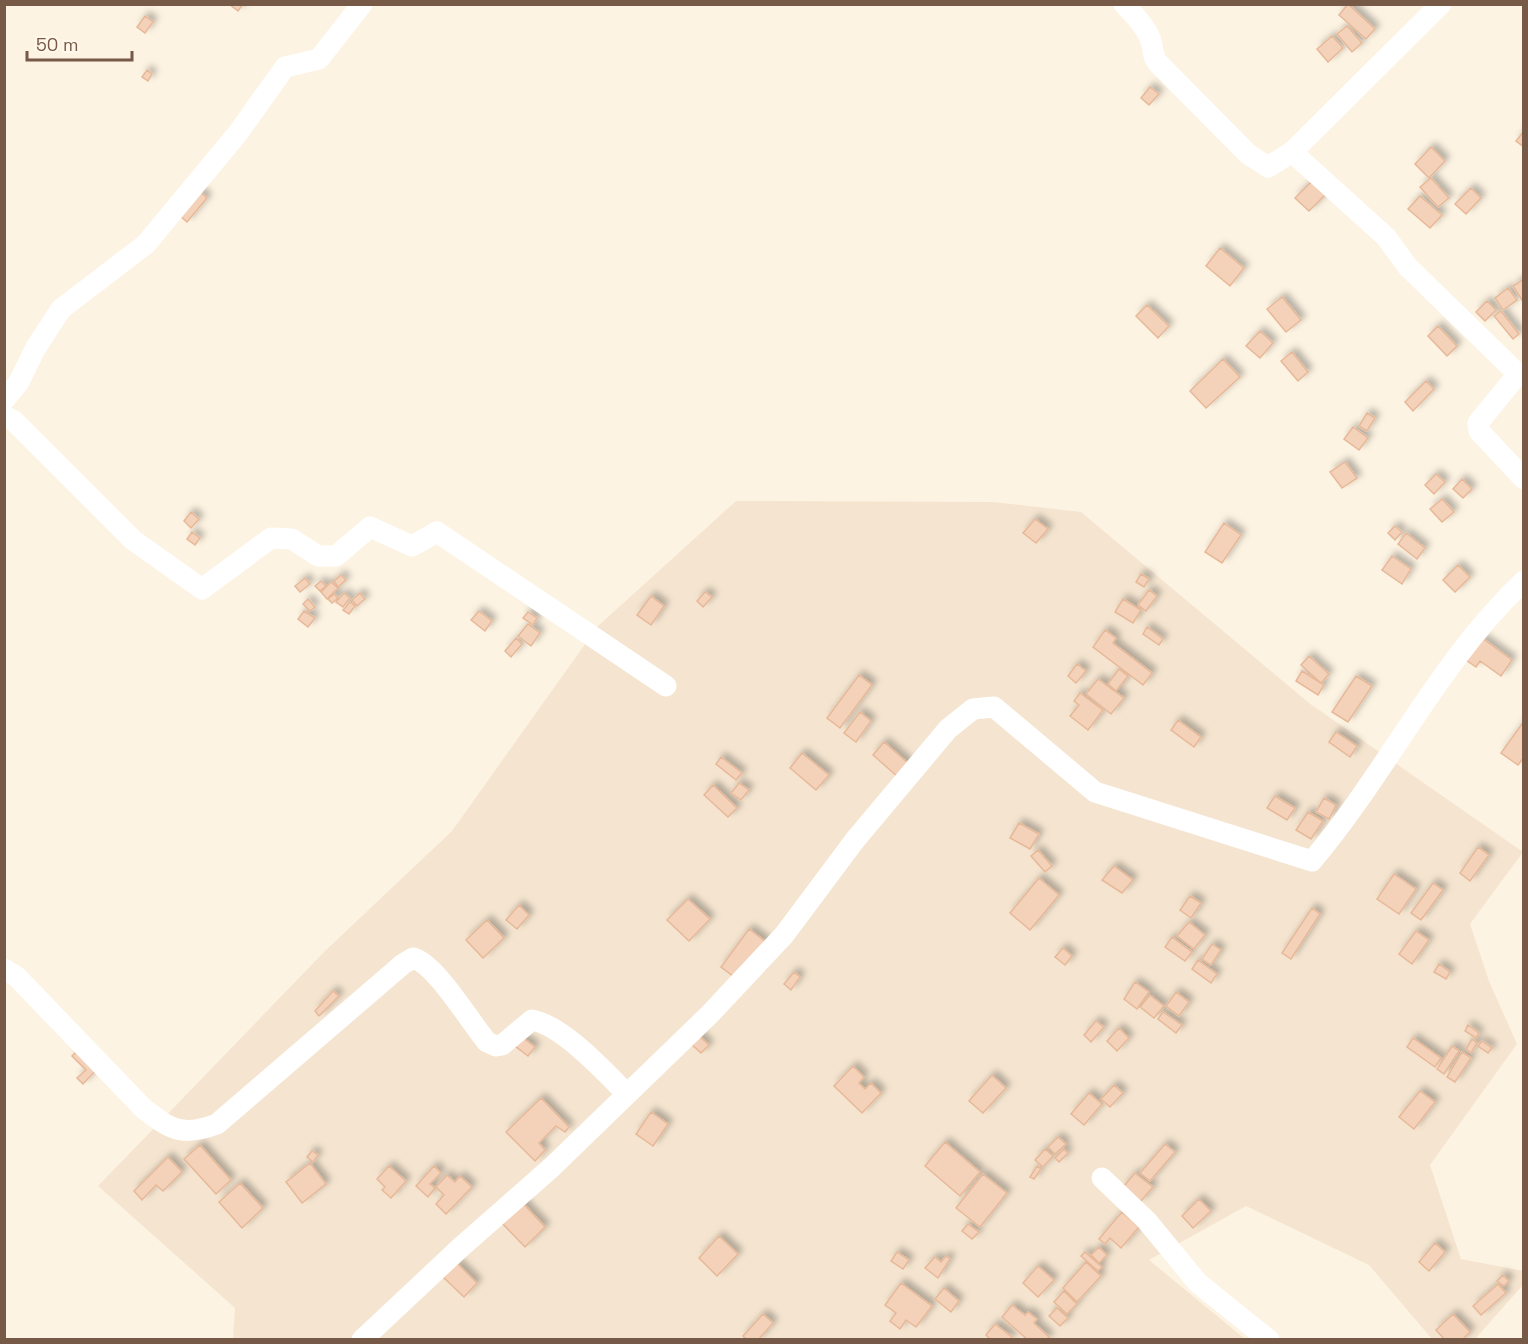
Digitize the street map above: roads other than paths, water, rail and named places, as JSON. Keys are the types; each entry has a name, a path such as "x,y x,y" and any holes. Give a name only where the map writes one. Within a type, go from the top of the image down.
{"street":[{"path":"4,400 19,382 34,349 61,309 146,244 238,133 285,66 319,59 362,4"},
{"path":"1124,4 1146,32 1152,44 1152,56 1158,63 1259,163 1268,167 1292,152 1441,4"},
{"path":"1292,152 1386,237 1408,267 1521,374 1478,423 1479,430 1524,479"},
{"path":"4,416 14,421 133,540 202,590 271,538 292,539 318,556 336,556 370,527 412,546 437,532 666,686"},
{"path":"362,1340 460,1248 552,1167 710,1014 784,934 855,840 948,729 973,708 994,707 1095,792 1312,861 1373,782 1446,670 1496,606 1524,581"},
{"path":"4,969 17,976 144,1109 166,1126 183,1132 197,1132 217,1124 403,964 413,958 422,960 434,972 487,1042 496,1046 502,1045 532,1020 539,1022 572,1045 627,1094"},
{"path":"1101,1178 1147,1221 1198,1283 1269,1340"}]}
